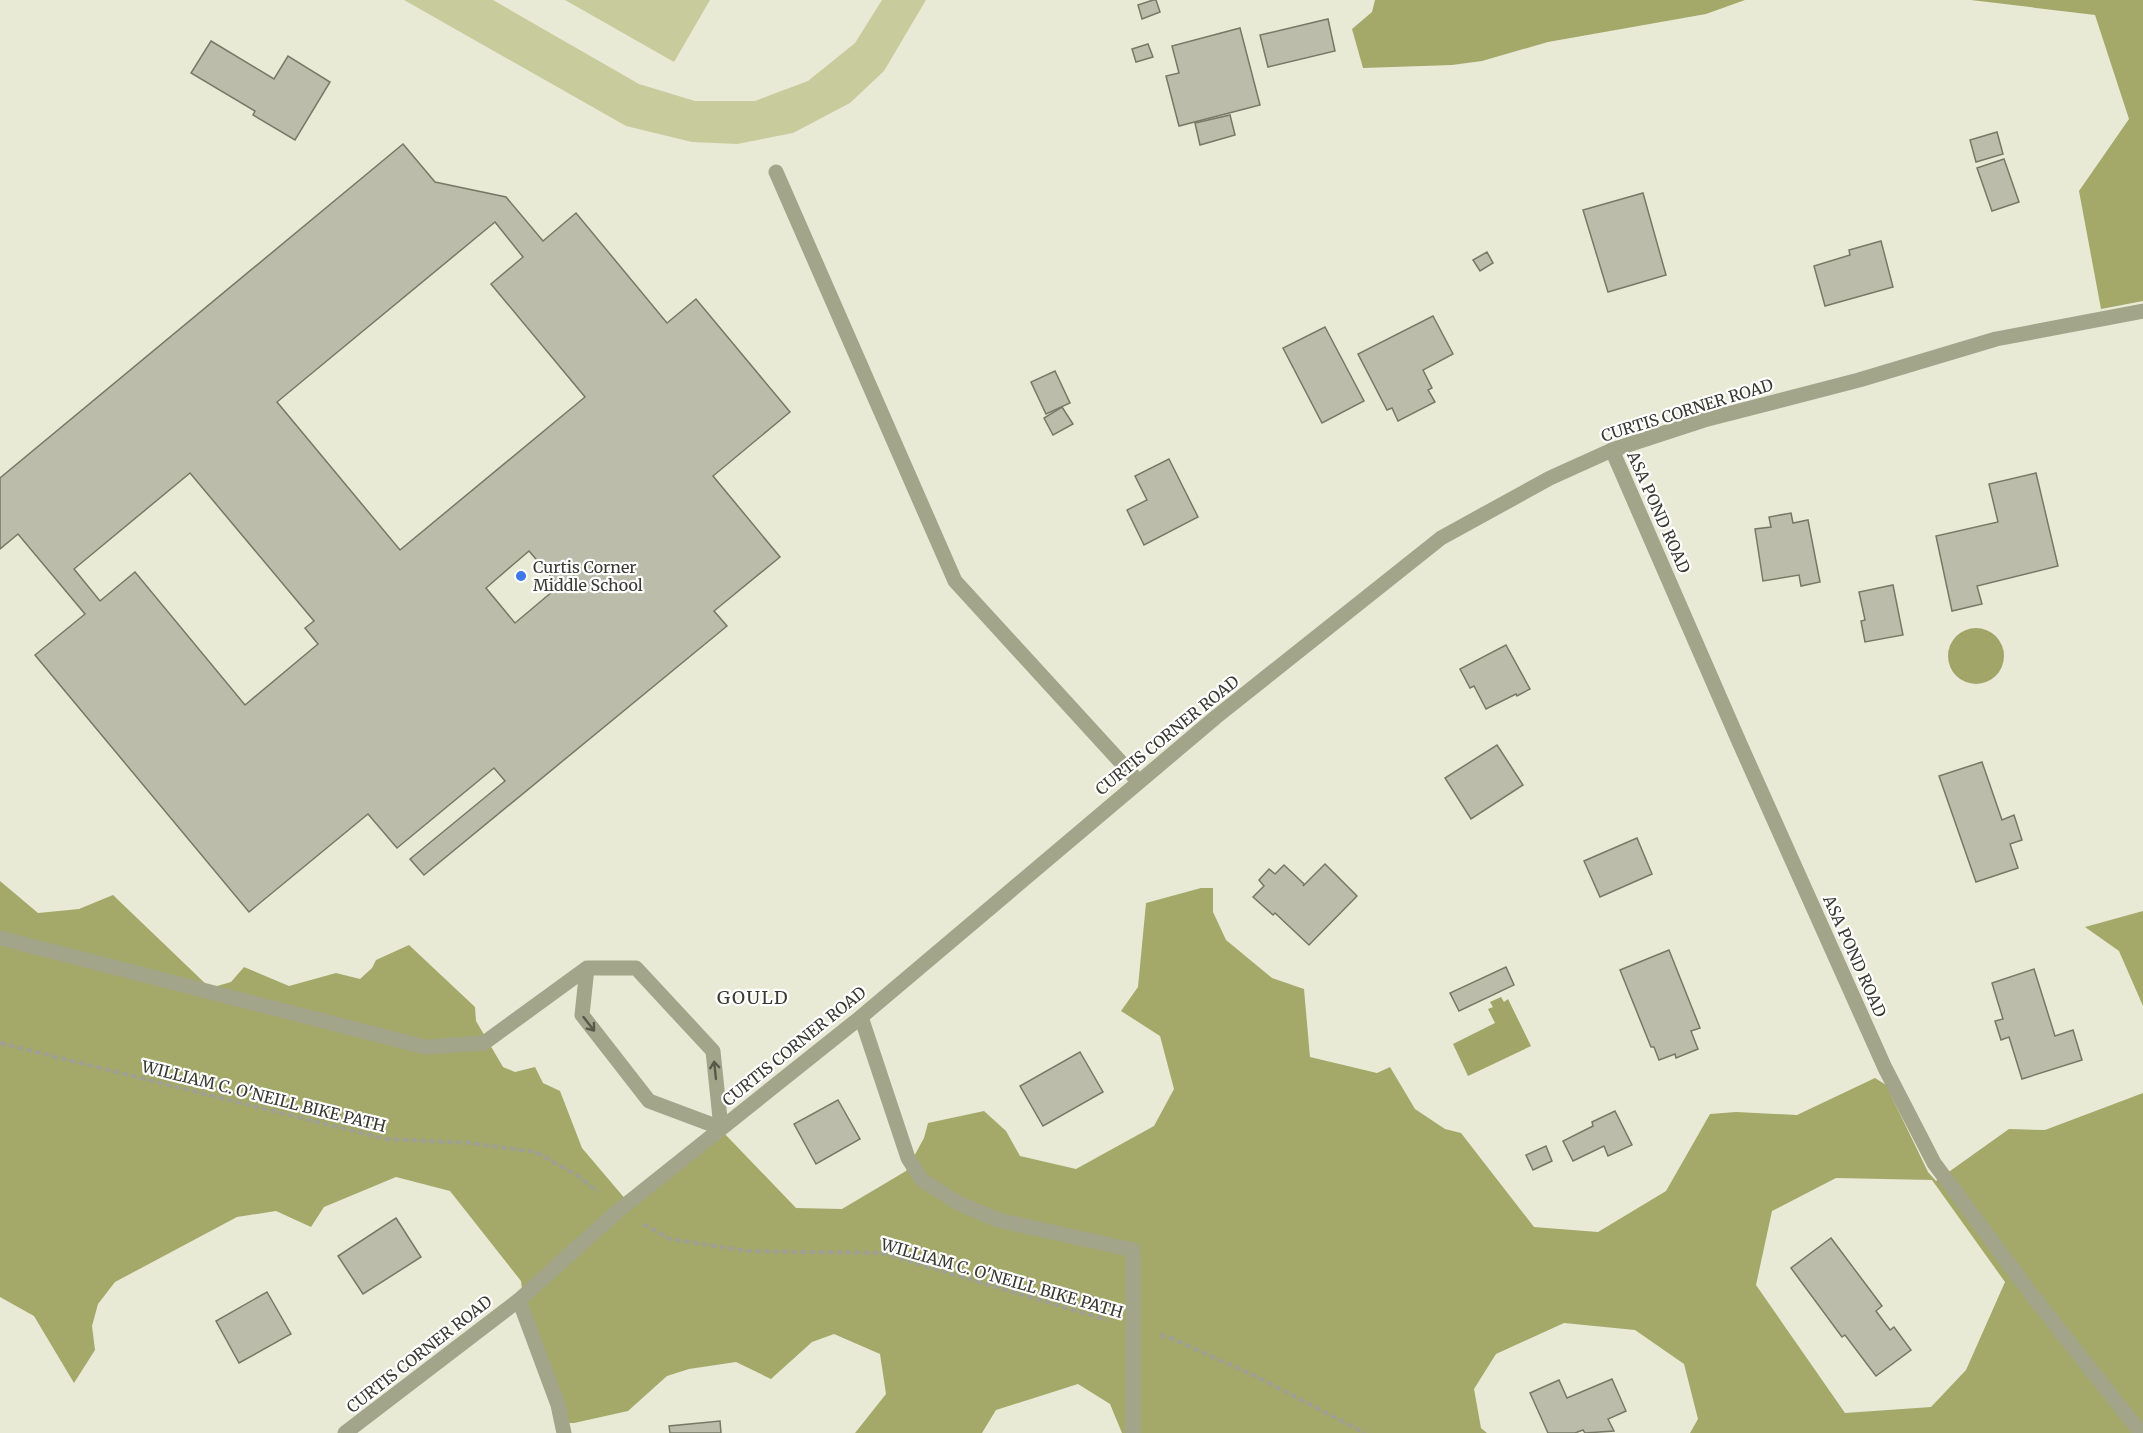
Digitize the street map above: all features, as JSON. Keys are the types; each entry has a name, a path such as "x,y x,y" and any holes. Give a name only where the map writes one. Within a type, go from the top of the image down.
{"street":[{"path":"776,172 955,581 1138,781"},
{"name":"CURTIS CORNER ROAD","path":"345,1433 519,1300 619,1210 861,1017 1138,781 1441,538 1550,478 1612,450 1704,420 1859,380 1996,339 2143,310"},
{"name":"ASA POND ROAD","path":"1612,450 1885,1068 1934,1163 2035,1299 2141,1433"},
{"path":"0,938 425,1047 484,1043 587,968 636,968 713,1051 721,1128 649,1101 582,1015 587,968"},
{"path":"861,1017 908,1158 922,1180 958,1203 998,1220 1133,1250 1133,1433"},
{"path":"519,1300 558,1405 564,1433"}],"path":[{"name":"WILLIAM C. O'NEILL BIKE PATH","path":"0,1043 386,1139 470,1143 536,1152 578,1176 619,1210 670,1239 747,1251 882,1253 1173,1339 1253,1375 1365,1433"}],"shaded area":[{"path":"404,0 493,0 639,84 695,101 755,101 808,81 855,43 882,0 926,0 884,71 850,103 793,133 737,144 692,142 626,126"},
{"path":"565,0 710,0 674,62"},
{"path":"1375,0 1745,0 1706,14 1548,42 1482,61 1452,65 1363,68 1352,29 1372,12"},
{"path":"1971,0 2143,0 2143,301 2101,309 2079,191 2129,119 2095,15"},
{"path":"1971,628 1981,628 1996,636 2002,645 2004,656 2002,667 1996,676 1981,684 1971,684 1960,679 1953,672 1948,661 1948,651 1953,640 1960,633"},
{"path":"0,881 38,913 79,909 113,895 210,988 231,982 244,967 289,986 336,973 360,979 372,968 376,960 409,945 475,1007 476,1021 503,1067 515,1072 535,1067 543,1083 560,1091 582,1148 627,1201 722,1131 796,1208 842,1209 906,1171 924,1138 928,1123 984,1111 1006,1131 1020,1156 1076,1169 1154,1126 1174,1089 1160,1036 1121,1011 1138,987 1146,903 1201,888 1213,888 1213,912 1226,940 1272,978 1304,989 1310,1057 1377,1073 1390,1067 1415,1109 1445,1129 1461,1133 1534,1227 1598,1232 1666,1191 1710,1114 1736,1112 1797,1115 1875,1078 1886,1085 1928,1172 1936,1181 2009,1129 2045,1130 2143,1093 2143,1433 1690,1433 1698,1419 1684,1364 1635,1330 1564,1323 1496,1354 1474,1389 1481,1428 1487,1433 1122,1433 1110,1404 1078,1384 996,1410 982,1433 855,1433 886,1394 880,1354 834,1334 812,1342 771,1379 736,1362 689,1369 667,1376 628,1411 565,1423 524,1306 521,1281 450,1191 396,1177 324,1207 311,1227 276,1211 237,1217 115,1282 98,1304 92,1326 95,1350 74,1383 34,1316 0,1297","holes":["1836,1178 1932,1180 2005,1282 1966,1370 1931,1407 1845,1413 1756,1285 1772,1211"]},
{"path":"2143,911 2143,1006 2119,951 2085,927"},
{"path":"1501,997 1504,1002 1508,999 1531,1046 1468,1076 1453,1044 1495,1023 1488,1009 1493,1007 1490,1002"}],"building":[{"path":"1156,0 1160,12 1142,19 1138,5"},
{"path":"1328,19 1335,51 1268,67 1260,35"},
{"path":"1240,28 1260,105 1179,126 1166,76 1179,73 1172,46"},
{"path":"211,41 274,79 288,56 330,82 295,140 253,115 255,111 191,73"},
{"path":"1148,44 1153,57 1136,62 1132,49"},
{"path":"1230,115 1235,135 1200,145 1195,123"},
{"path":"1997,132 2003,154 1976,162 1970,140"},
{"path":"403,144 435,182 506,197 543,241 576,213 667,323 696,299 790,412 713,476 780,557 714,611 727,626 424,875 410,859 505,781 494,768 397,848 368,814 249,912 35,655 85,614 18,534 0,549 0,478","holes":["495,222 523,257 491,284 585,397 400,550 277,402","190,473 314,621 305,628 318,644 245,705 135,572 100,601 74,569","529,551 559,586 515,623 486,588"]},
{"path":"2004,159 2019,202 1992,211 1977,168"},
{"path":"1643,193 1666,275 1608,292 1583,210"},
{"path":"1881,241 1893,287 1825,306 1814,266 1850,255 1849,250"},
{"path":"1487,252 1493,263 1480,271 1473,260"},
{"path":"1433,316 1453,354 1423,370 1432,388 1428,390 1435,402 1398,421 1392,408 1387,410 1358,354"},
{"path":"1325,327 1364,401 1322,423 1283,348"},
{"path":"1055,371 1070,403 1046,414 1031,382"},
{"path":"1062,407 1073,424 1053,435 1044,418"},
{"path":"1169,459 1198,517 1144,545 1127,510 1147,500 1135,476"},
{"path":"2036,473 2058,566 1977,586 1982,604 1952,611 1936,536 1998,522 1989,484"},
{"path":"1791,513 1793,523 1808,520 1820,582 1801,586 1799,575 1763,581 1755,529 1771,527 1769,517"},
{"path":"1893,585 1903,635 1865,642 1861,621 1865,620 1859,592"},
{"path":"1506,645 1530,689 1486,709 1474,686 1470,688 1460,669"},
{"path":"1497,745 1523,785 1471,819 1445,778"},
{"path":"1982,762 2002,820 2014,815 2022,840 2010,844 2018,868 1976,882 1939,776"},
{"path":"1637,838 1652,874 1600,897 1584,861"},
{"path":"1325,864 1357,896 1309,945 1275,913 1273,915 1253,897 1264,886 1259,880 1269,869 1275,874 1284,865 1304,884 1303,886"},
{"path":"1669,950 1700,1028 1691,1031 1698,1049 1676,1058 1675,1054 1659,1060 1654,1047 1651,1047 1620,970"},
{"path":"1506,967 1514,985 1459,1011 1450,993"},
{"path":"2034,969 2055,1036 2073,1030 2082,1060 2022,1079 2009,1037 2001,1040 1995,1021 2003,1019 1992,983"},
{"path":"1080,1052 1103,1092 1043,1126 1020,1086"},
{"path":"838,1100 860,1139 816,1164 794,1124"},
{"path":"1615,1111 1632,1145 1608,1156 1604,1146 1573,1161 1563,1141 1593,1126 1592,1122"},
{"path":"1546,1146 1552,1161 1533,1170 1526,1155"},
{"path":"396,1218 421,1257 363,1294 338,1256"},
{"path":"1831,1238 1882,1306 1876,1311 1890,1330 1894,1327 1911,1350 1876,1376 1845,1335 1842,1337 1791,1268"},
{"path":"267,1292 291,1334 239,1363 216,1321"},
{"path":"1612,1379 1626,1411 1608,1419 1614,1431 1585,1433 1583,1430 1575,1433 1548,1433 1530,1393 1559,1380 1567,1398"},
{"path":"720,1421 721,1433 670,1433 669,1426"}],"place":[{"name":"Curtis Corner Middle School","path":"521,576"}],"district":[{"name":"GOULD","path":"753,998"}]}
